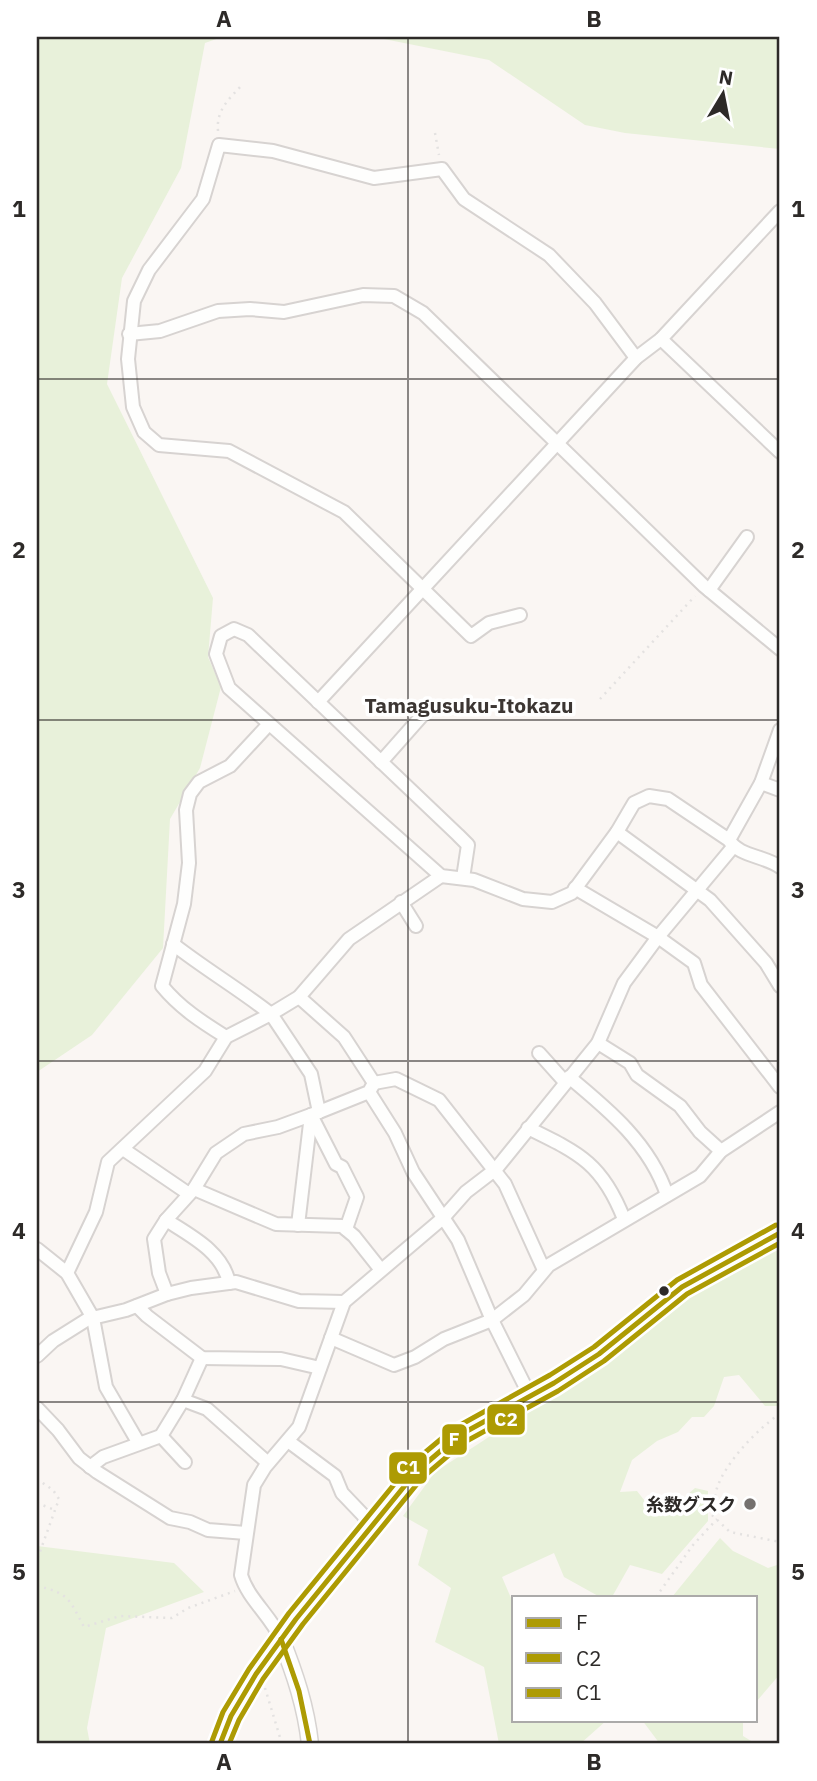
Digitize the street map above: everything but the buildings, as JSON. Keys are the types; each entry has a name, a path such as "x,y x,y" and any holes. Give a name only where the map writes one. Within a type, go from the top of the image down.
{"street":[{"path":"520,615 489,623 471,636 344,512 229,451 159,445 144,432 133,407 128,359 134,301 149,270 203,199 219,145 273,151 374,178 442,169 464,199 549,255 595,303 636,358"},
{"path":"318,702 636,358 661,339 780,211"},
{"path":"129,334 160,331 218,311 250,309 284,312 363,295 394,296 423,313 707,588 780,649"},
{"path":"661,339 780,452"},
{"path":"707,588 747,537"},
{"path":"463,878 468,845 248,635 234,629 221,636 216,654 229,688 441,876 474,880 523,899 552,902 572,893 617,832 634,803 649,796 668,799 731,843 780,867"},
{"path":"381,762 427,710"},
{"path":"226,1037 173,1000 162,986 184,904 189,863 186,810 190,794 199,782 230,766 270,724"},
{"path":"310,1744 307,1715 281,1639 274,1624 244,1587 242,1575 246,1533 254,1485 299,1427 344,1302 443,1218 466,1192 496,1169 598,1043 624,983 698,890 731,843 761,783 780,730"},
{"path":"761,783 780,790"},
{"path":"617,832 710,900 766,962 780,986"},
{"path":"67,1273 96,1212 108,1162 205,1071 226,1037 299,997 349,939 441,876"},
{"path":"575,888 658,937 694,963 701,985 744,1044 758,1057 780,1087"},
{"path":"401,902 416,926"},
{"path":"173,944 271,1014 310,1074 315,1114 336,1164 342,1167 357,1198 346,1229"},
{"path":"766,962 780,958"},
{"path":"299,997 344,1037 372,1087 412,1172 458,1240 492,1320 530,1395"},
{"path":"598,1043 629,1063 637,1075 680,1106 700,1132 721,1151"},
{"path":"539,1053 567,1080 609,1110 647,1153 667,1195"},
{"path":"167,1294 159,1273 154,1239 166,1220 192,1192 216,1153 244,1135 315,1114 372,1087 396,1079 439,1100 496,1169 516,1204 544,1270"},
{"path":"331,1338 394,1365 415,1357 444,1339 492,1320 524,1295 549,1265 700,1176 721,1151 780,1112"},
{"path":"298,1225 315,1114"},
{"path":"528,1128 563,1145 592,1164 615,1196 625,1219"},
{"path":"123,1149 192,1192 276,1224 342,1226 354,1236 381,1270"},
{"path":"166,1220 204,1244 227,1271 229,1283"},
{"path":"220,1744 242,1694 281,1639 416,1472 458,1436 599,1354 682,1287 780,1233"},
{"path":"37,1248 67,1273 93,1318 106,1387 138,1442"},
{"path":"37,1356 53,1341 93,1318 137,1306 167,1294 229,1283 236,1282 299,1301 344,1302"},
{"path":"137,1306 202,1358 281,1359 320,1368"},
{"path":"90,1467 103,1457 138,1442 161,1436 183,1400 202,1358"},
{"path":"183,1400 207,1409 268,1464"},
{"path":"37,1408 79,1458 170,1518 190,1522 208,1530 246,1533"},
{"path":"161,1436 185,1462"},
{"path":"288,1441 335,1476 342,1493 363,1515 371,1528"}],"path":[{"path":"219,145 217,122 223,104 242,85"},
{"path":"435,133 442,169"},
{"path":"600,699 707,588"},
{"path":"780,1414 766,1423 740,1450 717,1486 712,1515 730,1532 780,1542"},
{"path":"37,1479 53,1490 59,1499 37,1560"},
{"path":"37,1503 54,1510"},
{"path":"657,1596 693,1545 717,1519"},
{"path":"37,1586 59,1590 72,1604 84,1627 120,1616 172,1618 188,1608 244,1587"},
{"path":"262,1679 282,1744"}],"green space":[{"path":"37,37 222,37 205,43 181,168 122,278 107,384 213,598 208,657 221,687 200,768 170,819 163,948 92,1035 37,1072"},
{"path":"374,37 780,37 780,149 625,133 585,125 489,60"},
{"path":"780,1244 780,1406 765,1406 739,1375 724,1377 714,1406 704,1417 692,1417 678,1432 657,1441 632,1460 620,1492 637,1491 652,1510 673,1507 695,1488 708,1491 708,1521 662,1574 630,1565 613,1596 598,1596 564,1577 554,1553 502,1577 512,1600 512,1722 605,1722 580,1744 499,1744 484,1667 435,1642 451,1588 418,1565 428,1530 403,1516 435,1472 606,1361 680,1301"},
{"path":"720,1538 733,1551 768,1568 780,1564 780,1674 758,1700 758,1596 673,1596"},
{"path":"37,1546 174,1563 204,1592 106,1628 87,1728 90,1744 37,1744"},
{"path":"644,1722 743,1722 743,1736 756,1744 660,1744"}],"transit line":[{"name":"C1","path":"212,1741 223,1712 249,1669 289,1613 410,1465 453,1429 594,1347 677,1280 776,1225"},
{"name":"F","path":"220,1744 231,1716 256,1674 296,1619 416,1472 458,1436 554,1383 599,1354 682,1287 780,1233"},
{"name":"C2","path":"229,1744 239,1720 263,1679 303,1624 422,1478 463,1443 558,1391 604,1361 687,1294 780,1243"},
{"name":"F","path":"281,1639 299,1691 310,1744"}],"place":[{"name":"糸数グスク","path":"750,1504"}],"district":[{"name":"Tamagusuku-Itokazu","path":"469,705"}]}
